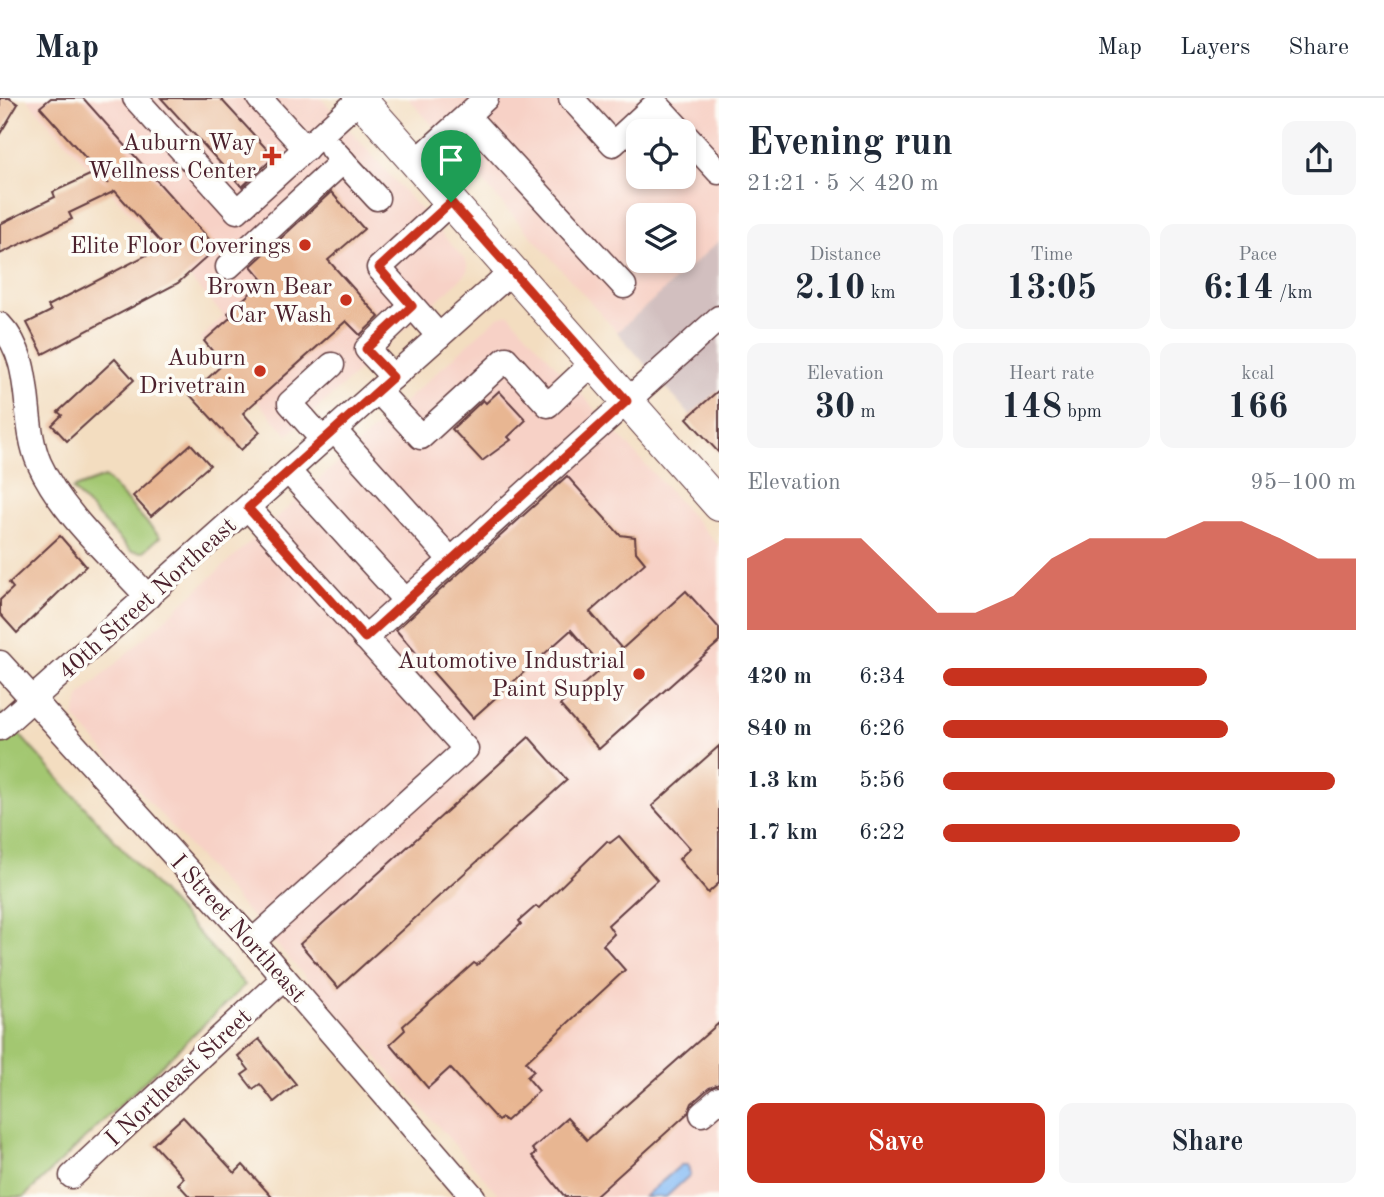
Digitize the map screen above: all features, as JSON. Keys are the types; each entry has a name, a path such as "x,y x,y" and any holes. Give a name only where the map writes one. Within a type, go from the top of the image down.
{"main road":[{"path":"359,99 719,505"}],"street":[{"path":"135,98 237,211 359,99"},
{"path":"259,98 313,142 343,161 377,198"},
{"path":"416,162 486,98"},
{"path":"571,98 613,144 626,132"},
{"path":"640,119 656,104 670,119"},
{"path":"467,116 624,286"},
{"path":"696,147 719,172"},
{"path":"228,267 343,161"},
{"path":"439,336 379,268 451,202"},
{"name":"40th Street Northeast","path":"0,729 512,271"},
{"path":"412,306 366,349 421,437 506,359 548,405 593,363"},
{"path":"365,638 719,318"},
{"path":"0,325 13,342 20,360 32,441 44,473 63,501 148,597"},
{"path":"332,365 289,403 329,435 451,560"},
{"path":"288,471 405,601"},
{"path":"248,508 466,749 252,942"},
{"name":"I Street Northeast","path":"0,663 284,978 473,1197"},
{"name":"I Northeast Street","path":"72,1176 284,978"}],"shaded area":[{"path":"26,98 321,98 466,261 468,268 465,275 288,435 200,339 224,316"},
{"path":"408,98 719,98 719,241 696,262 696,203 626,203 626,273 683,273 617,332"},
{"path":"719,241 719,448 617,332 683,273 696,273 696,262"},
{"path":"509,314 719,546 719,1197 501,1197 74,717 80,696 498,317"}],"green space":[{"path":"105,477 160,537 143,552 131,551 72,489"},
{"path":"0,713 245,985 24,1197 0,1197"}],"water":[{"path":"681,1165 688,1165 690,1175 666,1197 644,1197"}],"building":[{"path":"0,98 9,98 18,104 0,134"},
{"path":"51,98 83,98 217,248 178,283 43,354 27,323 51,311 48,306 164,246 115,191 69,213 72,219 0,254 0,224 55,197 53,192 92,174 109,184 40,107"},
{"path":"161,98 220,98 274,157 242,187"},
{"path":"331,192 364,229 328,260 379,317 360,335 346,321 243,413 260,432 241,450 190,395 223,364 204,341 231,317 228,313 264,281 251,266"},
{"path":"115,359 134,380 67,441 52,425 62,415 58,412"},
{"path":"719,390 719,453 687,418"},
{"path":"499,391 526,420 508,437 511,440 482,461 452,429 483,400 486,403"},
{"path":"191,444 210,465 151,516 133,496"},
{"path":"567,476 620,535 635,537 636,552 645,563 590,612 622,649 686,591 719,628 719,642 599,749 560,705 603,667 571,630 473,718 396,630"},
{"path":"60,536 86,566 17,633 0,614 0,600 13,588 9,583"},
{"path":"529,737 567,780 338,988 300,944"},
{"path":"719,746 719,883 708,893 679,859 690,848 652,806"},
{"path":"619,836 657,880 608,925 614,934 603,945 625,970 526,1062 534,1071 527,1077 539,1091 506,1121 502,1118 498,1121 450,1068 428,1088 390,1044 405,1030 403,1026 474,963 477,965 521,924 519,921 536,906 539,908 607,841 610,843"},
{"path":"719,1023 719,1084 709,1088 692,1103 688,1113 595,1197 565,1197 532,1156 536,1153 532,1149 567,1118 587,1140"},
{"path":"259,1039 296,1084 274,1102 260,1084 253,1089 242,1075 249,1070 238,1056"},
{"path":"183,1117 235,1173 243,1165 272,1197 190,1197 178,1184 184,1178 153,1144"}],"place":[{"name":"Auburn Way Wellness Center","path":"272,156"},
{"name":"Elite Floor Coverings","path":"305,245"},
{"name":"Brown Bear Car Wash","path":"346,300"},
{"name":"Auburn Drivetrain","path":"260,371"},
{"name":"Automotive Industrial Paint Supply","path":"639,674"}],"route":[{"path":"451,202 627,401 365,638 248,508 393,377 366,349 412,306 379,268 451,202"}]}
